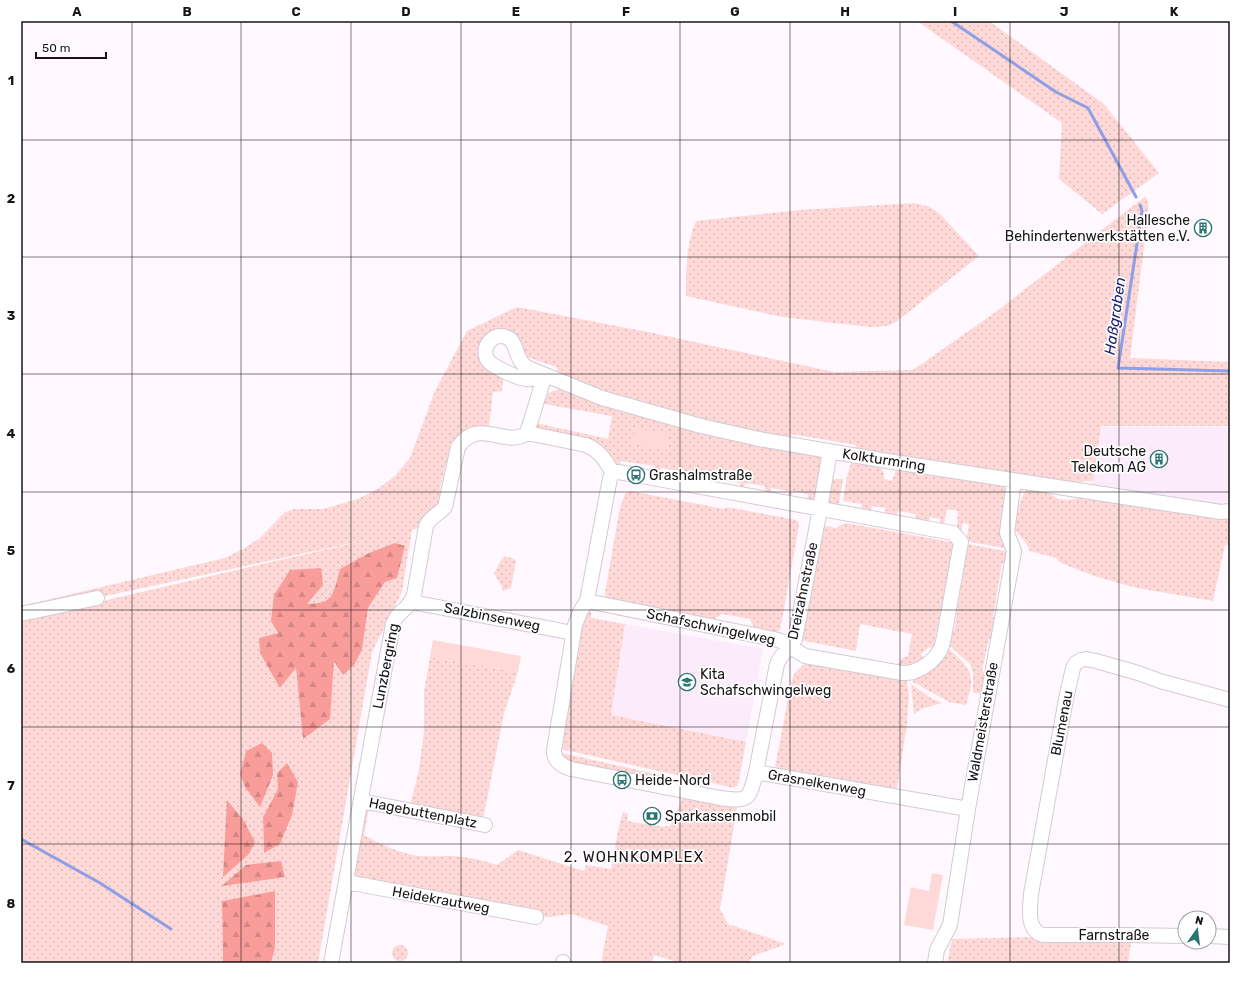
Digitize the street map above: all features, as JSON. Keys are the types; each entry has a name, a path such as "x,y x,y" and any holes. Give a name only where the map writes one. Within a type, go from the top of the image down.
{"street":[{"name":"Kolkturmring","path":"527,433 545,375 602,398 701,426 759,439 1221,512 1230,511"},
{"path":"412,602 425,530 430,520 442,511 445,506 458,447 463,440 479,433 516,438 522,437 527,433 586,445 594,448 601,455 613,474"},
{"name":"Dreizahnstraße","path":"756,772 777,664 780,658 791,647 795,639 830,451"},
{"path":"573,633 579,614 587,601 610,478 613,474 618,472 820,510"},
{"name":"Waldmeisterstraße","path":"935,963 937,950 950,924 968,809 1014,551 1007,533 1014,480"},
{"name":"Schafschwingelweg","path":"587,601 774,639 781,641 805,656 910,674 922,668 939,652 944,637 961,542 953,533 820,510"},
{"path":"21,614 97,598"},
{"name":"Salzbinsenweg","path":"412,602 573,633"},
{"name":"Lunzbergring","path":"331,963 393,624 395,617 412,602"},
{"name":"Grasnelkenweg","path":"573,633 554,750 557,760 563,766 622,780 734,800 741,800 748,795 752,789 756,772 968,809"},
{"name":"Blumenau","path":"1043,935 1037,933 1033,929 1030,905 1066,699 1073,668 1076,663 1086,659 1096,661 1160,681 1230,700"},
{"name":"Hagebuttenplatz","path":"361,801 485,824"},
{"name":"Heidekrautweg","path":"346,882 536,917"},
{"name":"Farnstraße","path":"1043,935 1125,934 1177,936"},
{"path":"1217,936 1230,937"}],"shaded area":[{"path":"917,21 989,21 1104,104 1159,173 1102,214 1059,179 1062,123"},
{"path":"1146,196 1148,202 1148,215 1130,358 1230,362 1230,426 1101,426 1093,481 1074,482 855,451 856,445 791,434 790,440 698,421 594,388 559,375 556,367 524,356 502,332 484,365 503,379 502,391 493,392 489,426 470,427 452,441 440,488 439,506 426,526 412,530 402,592 372,652 318,963 271,963 275,948 275,891 222,901 223,963 21,963 21,620 371,539 21,614 21,606 225,558 260,538 285,512 295,509 323,509 358,499 379,488 395,476 410,458 435,391 467,331 517,307 648,332 834,372 913,370 993,314","holes":["340,569 385,582 368,608 362,650 334,660 332,692 303,739 296,668 280,688 259,638 278,633 306,605 324,603 333,595","278,789 264,853 263,817"]},
{"path":"914,203 930,207 939,213 979,256 896,322 887,326 870,327 782,317 686,296 688,248 696,221 801,210"},
{"path":"560,389 617,410 819,453 824,459 818,496 814,501 807,501 808,494 792,491 791,499 788,497 789,491 771,488 769,495 764,494 765,486 745,483 744,490 739,490 740,483 711,478 710,485 705,484 706,476 684,472 683,479 677,478 678,471 661,468 660,474 655,474 655,466 621,461 620,467 602,451 538,430 536,423 608,439 612,416 544,404 548,393"},
{"path":"1101,427 1230,427 1230,510 1091,491"},
{"path":"635,428 670,434 666,451 632,444"},
{"path":"851,463 880,467 884,473 884,479 892,481 896,470 904,466 1009,487 1009,549 966,541 969,525 963,522 961,532 957,527 958,511 947,509 943,526 939,526 940,519 930,517 928,525 914,521 916,514 898,511 896,518 884,516 886,508 872,506 870,514 861,512 862,504 843,501 847,476"},
{"path":"835,479 843,479 838,509 831,506 827,502 832,481"},
{"path":"1028,488 1047,492 1058,499 1069,500 1087,496 1230,516 1230,546 1225,545 1213,601 1137,588 1094,576 1061,563 1056,558 1030,551 1026,543 1015,530 1020,503"},
{"path":"630,491 724,509 727,507 796,520 799,523 798,531 780,631 777,632 754,628 750,619 722,614 713,620 605,599 620,507 625,494"},
{"path":"845,523 951,542 954,545 933,649 929,647 921,654 925,661 912,670 896,667 901,659 908,656 912,634 860,624 856,651 800,640 822,525 836,528"},
{"path":"968,544 1010,552 1008,564 1002,563 993,617 998,618 994,640 989,639 982,671 988,673 985,694 973,693 973,672 970,664 945,642 948,631 954,631"},
{"path":"505,556 516,560 511,588 503,591 494,573 500,561"},
{"path":"586,609 591,612 591,618 625,624 611,715 746,742 738,785 734,788 561,749 582,616"},
{"name":"Kita Schafschwingelweg","path":"625,624 763,649 746,742 611,715"},
{"path":"433,640 521,656 518,672 430,657"},
{"path":"948,648 967,667 970,673 971,686 966,705 949,702 913,682 910,677"},
{"path":"430,657 518,672 504,713 483,820 410,806 419,770 424,731 424,691"},
{"path":"806,662 906,677 909,695 907,724 896,794 777,771 775,767 791,684 794,674"},
{"path":"911,684 931,698 942,703 921,709 914,714"},
{"path":"562,753 691,782 714,792 578,766 565,759"},
{"path":"684,795 737,808 720,909 728,924 786,944 753,956 747,963 680,963 654,955 652,963 601,963 608,926 571,914 536,917 346,882 361,801 370,803 364,835 383,845 404,853 418,856 464,857 497,865 518,850 584,871 586,865 611,869 623,812 628,814 627,821 664,827 670,826"},
{"path":"932,873 943,875 933,930 904,925 911,887 929,891"},
{"path":"1132,935 1128,963 947,963 952,939"},
{"path":"397,945 403,945 408,950 406,959 403,961 397,961 392,956 392,950"}],"green space":[{"path":"395,543 405,546 397,578 385,582 368,608 362,650 354,665 343,675 334,661 330,719 303,739 296,668 280,688 260,653 259,638 278,633 271,621 274,595 290,570 321,568 323,585 307,604 323,602 331,596 334,591 340,569 369,553"},
{"path":"262,743 272,753 273,775 260,807 245,787 240,774 246,751"},
{"path":"287,763 298,782 292,815 280,844 264,853 263,817 278,789 277,773"},
{"path":"227,800 244,821 255,842 249,854 223,877"},
{"path":"281,861 285,877 222,886 246,865"},
{"path":"275,891 275,948 271,963 223,963 222,901"}],"waterway":[{"name":"Haßgraben","path":"951,21 1056,92 1088,108 1136,197"},
{"name":"Haßgraben","path":"1140,205 1142,211 1118,368 1230,371"},
{"path":"21,839 100,883 171,929"}],"place":[{"name":"Hallesche Behindertenwerkstätten e.V.","path":"1203,228"},
{"name":"Deutsche Telekom AG","path":"1159,459"},
{"name":"Grashalmstraße","path":"636,475"},
{"name":"Kita Schafschwingelweg","path":"687,682"},
{"name":"Heide-Nord","path":"622,780"},
{"name":"Sparkassenmobil","path":"652,816"}],"district":[{"name":"2. WOHNKOMPLEX","path":"634,857"}]}
